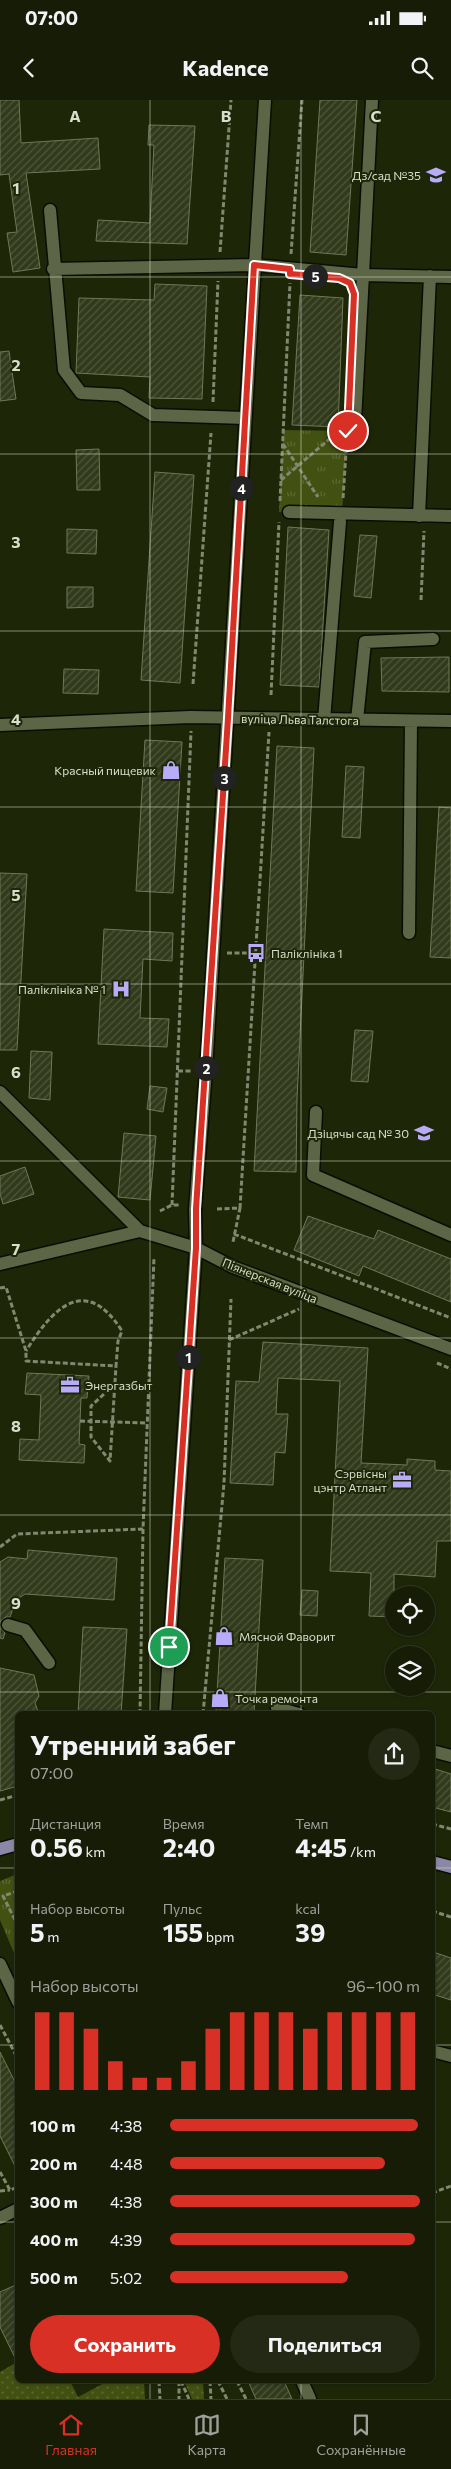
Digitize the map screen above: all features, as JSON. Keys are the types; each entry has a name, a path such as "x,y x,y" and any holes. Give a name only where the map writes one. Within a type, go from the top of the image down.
{"main road":[{"path":"0,1849 15,1845"},
{"path":"435,1863 451,1867"}],"street":[{"path":"165,1711 196,1248 196,1209 265,100"},
{"path":"354,439 372,100"},
{"path":"50,210 53,270 64,370 81,393 120,396 152,415 245,418"},
{"path":"53,270 254,265 363,275 451,277"},
{"path":"421,516 430,276"},
{"path":"282,510 329,514 341,518 451,516"},
{"path":"324,720 341,518"},
{"path":"357,720 365,642 433,640"},
{"name":"вуліца Льва Талстога","path":"0,725 190,717 451,721"},
{"path":"409,933 411,721"},
{"path":"0,1092 140,1232"},
{"path":"316,1112 313,1176 451,1235"},
{"name":"Піянерская вуліца","path":"0,1264 140,1232 196,1248 233,1267 451,1349"},
{"path":"8,1625 25,1630 49,1662"},
{"path":"277,1708 288,1711"},
{"path":"435,1751 451,1756"},
{"path":"0,1964 15,1996"},
{"path":"435,2052 451,2056"},
{"path":"0,2218 15,2210"},
{"path":"303,2383 310,2399"}],"path":[{"path":"193,684 212,417 219,266 231,100"},
{"path":"271,695 282,510 282,444 290,269 302,100"},
{"path":"281,481 341,430"},
{"path":"282,444 329,514"},
{"path":"341,518 346,450"},
{"path":"421,516 421,600"},
{"path":"233,1242 240,1208 269,729"},
{"path":"172,1205 191,731"},
{"path":"213,953 256,953"},
{"path":"160,1211 172,1205 184,1206"},
{"path":"217,1209 240,1208"},
{"path":"234,1234 451,1318"},
{"path":"140,1711 143,1529 154,1257"},
{"path":"0,1288 6,1287 26,1351 26,1361 116,1366"},
{"path":"203,1711 224,1483 231,1299"},
{"path":"26,1351 41,1328 58,1309 74,1301 95,1303 112,1314 122,1331 118,1341 110,1461 91,1438 91,1406 115,1384"},
{"path":"229,1340 302,1307"},
{"path":"434,1361 451,1368"},
{"path":"80,1421 147,1423"},
{"path":"0,1547 17,1534 143,1529"},
{"path":"0,1800 15,1796"},
{"path":"435,1825 451,1829"},
{"path":"15,1892 3,1896 15,1920"},
{"path":"435,1912 451,1917"},
{"path":"0,2025 15,2053"},
{"path":"0,2172 10,2190"},
{"path":"435,2192 451,2186"},
{"path":"0,2190 15,2188"},
{"path":"158,2383 160,2399"},
{"path":"179,2399 180,2383"},
{"path":"181,2383 189,2399"},
{"path":"210,2383 211,2399"},
{"path":"219,2383 227,2399"},
{"path":"238,2383 246,2399"}],"green space":[{"path":"283,430 347,431 342,514 279,512"},
{"path":"15,1875 15,1955 0,1920 0,1881"},
{"path":"15,2363 15,2383 71,2383 78,2397 104,2383 144,2383 145,2399 0,2399 0,2372"},
{"path":"185,2383 203,2383 204,2399 192,2399"}],"building":[{"path":"0,100 19,100 21,143 98,138 100,169 26,173 40,268 13,272 7,233 17,232 9,174 0,175"},
{"path":"320,100 357,100 346,255 310,252"},
{"path":"149,125 195,126 187,244 96,241 98,220 150,223 154,145 148,145"},
{"path":"155,284 207,286 202,399 149,398 150,377 76,373 79,298 154,300"},
{"path":"300,295 343,298 338,427 292,425"},
{"path":"9,351 16,399 0,401 0,352"},
{"path":"99,449 100,490 77,490 76,450"},
{"path":"155,472 194,475 180,683 141,680"},
{"path":"288,527 329,530 319,687 280,685"},
{"path":"67,529 97,530 96,554 67,553"},
{"path":"360,535 377,536 371,598 354,596"},
{"path":"67,587 93,587 93,607 67,608"},
{"path":"449,657 449,692 382,691 381,658"},
{"path":"64,669 99,670 98,694 63,693"},
{"path":"145,740 182,742 173,893 136,891"},
{"path":"277,746 314,748 297,1099 296,1172 254,1171"},
{"path":"346,766 364,767 360,838 342,837"},
{"path":"439,807 451,808 451,958 430,957"},
{"path":"0,873 27,874 17,1050 0,1050"},
{"name":"Паліклініка № 1","path":"104,929 173,933 172,961 143,959 140,1018 169,1019 167,1047 98,1044"},
{"path":"355,1030 373,1031 368,1082 351,1081"},
{"path":"31,1051 52,1052 50,1100 29,1098"},
{"path":"150,1086 167,1088 163,1112 147,1109"},
{"path":"124,1133 156,1136 150,1200 118,1197"},
{"path":"25,1167 34,1194 3,1204 0,1194 0,1176"},
{"path":"308,1216 374,1239 378,1230 451,1259 451,1302 363,1266 359,1276 294,1250"},
{"path":"263,1342 368,1348 361,1463 407,1465 407,1459 435,1461 435,1470 451,1471 451,1541 437,1541 435,1577 394,1574 394,1586 385,1586 385,1617 369,1616 371,1573 330,1571 340,1381 278,1378 276,1414 288,1414 285,1453 275,1452 273,1485 230,1483 236,1381 259,1382"},
{"path":"27,1373 89,1376 87,1398 81,1398 79,1444 85,1445 84,1463 19,1460 20,1439 39,1440 41,1395 25,1394"},
{"path":"28,1550 117,1558 114,1600 25,1594 16,1600 10,1617 6,1617 0,1622 0,1562 8,1557 27,1559"},
{"path":"225,1558 263,1560 254,1711 216,1711"},
{"path":"302,1590 318,1591 317,1616 300,1615"},
{"path":"0,1627 5,1633 3,1639 0,1638"},
{"path":"83,1627 127,1629 121,1711 78,1711"},
{"path":"0,1668 34,1675 39,1696 35,1703 38,1711 15,1711 15,1787 0,1791"},
{"path":"435,1769 451,1774 451,1812 435,1808"},
{"path":"436,1953 451,1958 451,2000 435,1995"},
{"path":"0,2052 15,2082 15,2166 0,2136"},
{"path":"15,2285 15,2358 0,2327 0,2292"},
{"path":"249,2383 285,2383 292,2399 256,2399"}],"place":[{"name":"Дз/сад №35","path":"436,175"},
{"name":"Красный пищевик","path":"171,770"},
{"name":"Паліклініка 1","path":"256,953"},
{"name":"Паліклініка № 1","path":"121,989"},
{"name":"Дзіцячы сад № 30","path":"424,1133"},
{"name":"Энергазбыт","path":"70,1385"},
{"name":"Сэрвісны цэнтр Атлант","path":"402,1480"},
{"name":"Мясной Фаворит","path":"224,1636"},
{"name":"Точка ремонта","path":"220,1698"}],"route":[{"path":"169,1647 196,1248 196,1209 228,718 254,265 290,269 290,274 339,278 350,283 354,294 348,431"}]}
